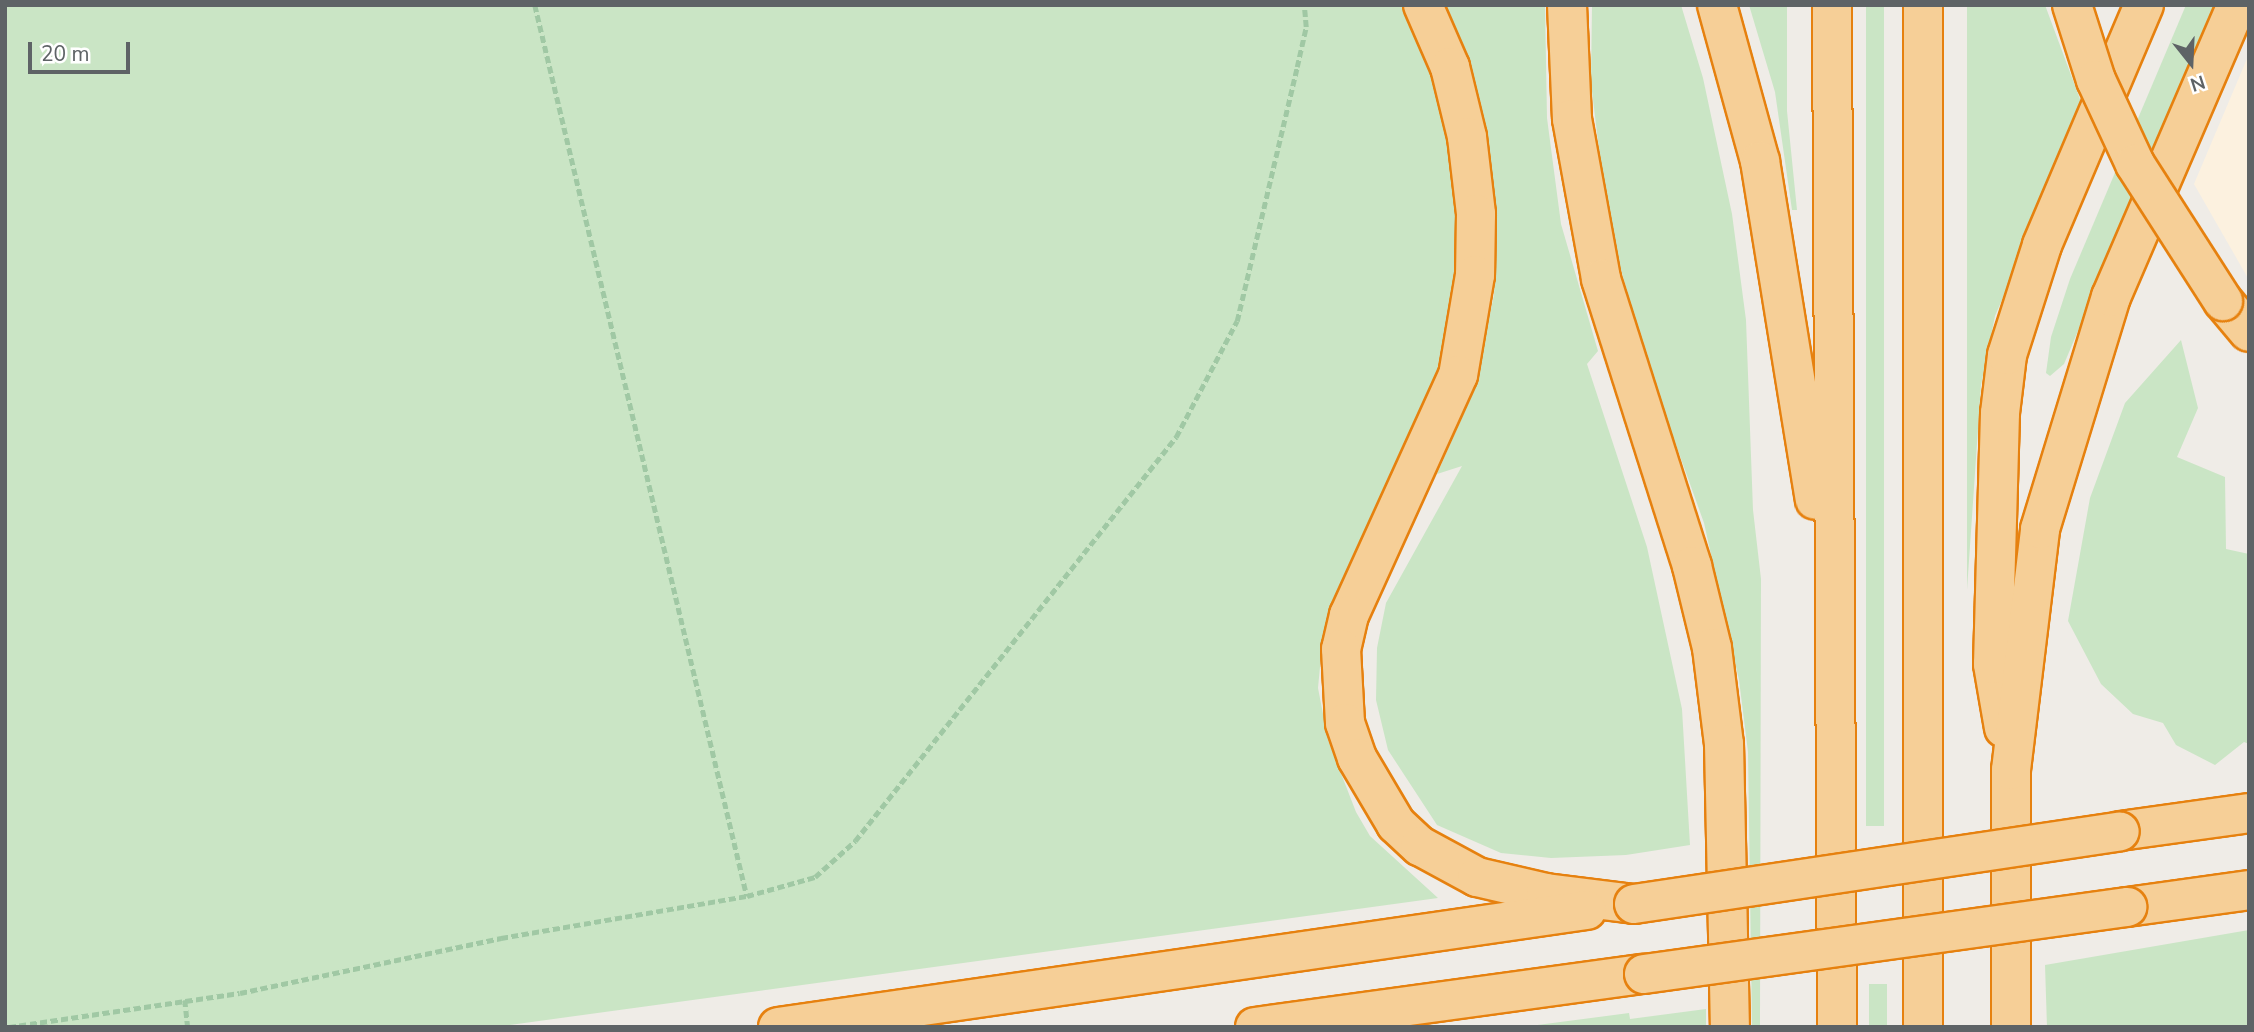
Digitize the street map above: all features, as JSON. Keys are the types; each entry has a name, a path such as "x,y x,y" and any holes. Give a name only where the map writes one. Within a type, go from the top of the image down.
{"highway":[{"path":"1423,5 1450,66 1467,137 1476,214 1475,275 1458,374 1349,615 1341,649 1345,723 1357,758 1396,824 1420,846 1477,877 1546,893 1634,904"},
{"path":"1567,5 1572,119 1601,279 1692,566 1715,662 1724,744 1730,1027"},
{"path":"1717,5 1760,161 1833,614"},
{"path":"1832,5 1833,614 1838,1027"},
{"path":"1923,5 1923,1027"},
{"path":"2072,5 2096,80 2136,164 2223,302 2249,332"},
{"path":"2011,770 1993,664 2000,412 2007,355 2042,245 2144,5"},
{"path":"2011,1027 2011,770 2040,529 2054,473 2111,297 2237,5"},
{"path":"778,1027 2249,813"},
{"path":"1255,1027 1565,982 1644,974 2249,890"},
{"path":"1414,1027 1565,982"}],"path":[{"path":"535,5 747,897"},
{"path":"9,1027 185,1000 501,938 747,897 815,877 855,841 1175,437 1237,321 1306,27 1304,5"},
{"path":"185,1000 188,1027"}],"shaded area":[{"path":"2249,54 2249,280 2194,184"}],"green space":[{"path":"5,5 1405,5 1442,94 1458,164 1457,330 1322,646 1318,688 1328,740 1356,812 1370,836 1438,898 495,1027 5,1027"},
{"path":"1441,5 1545,5 1547,118 1561,224 1598,351 1587,364 1647,547 1682,709 1690,845 1626,855 1551,858 1501,853 1437,825 1388,750 1376,700 1377,648 1386,603 1462,466 1437,474 1473,393 1494,295 1497,230 1491,161 1481,113"},
{"path":"1592,5 1681,5 1703,78 1732,214 1746,320 1753,510 1761,579 1760,1027 1752,1027 1748,752 1739,680 1704,523 1651,375 1608,224 1591,83"},
{"path":"1749,5 1787,5 1787,111 1797,210 1792,210 1775,92"},
{"path":"1866,5 1884,5 1884,826 1866,826"},
{"path":"1967,5 2045,5 2084,110 1995,316 1981,385 1967,590"},
{"path":"2186,5 2216,5 2064,364 2050,376 2046,373 2051,337 2070,279"},
{"path":"2181,340 2198,408 2177,457 2225,477 2226,549 2249,554 2249,744 2244,742 2215,765 2176,745 2163,723 2133,714 2101,684 2068,621 2090,498 2125,403"},
{"path":"2249,930 2249,1027 2047,1027 2045,965"},
{"path":"1869,984 1887,984 1887,1027 1869,1027"},
{"path":"1706,1009 1706,1027 1523,1027 1629,1013 1630,1019"}]}
